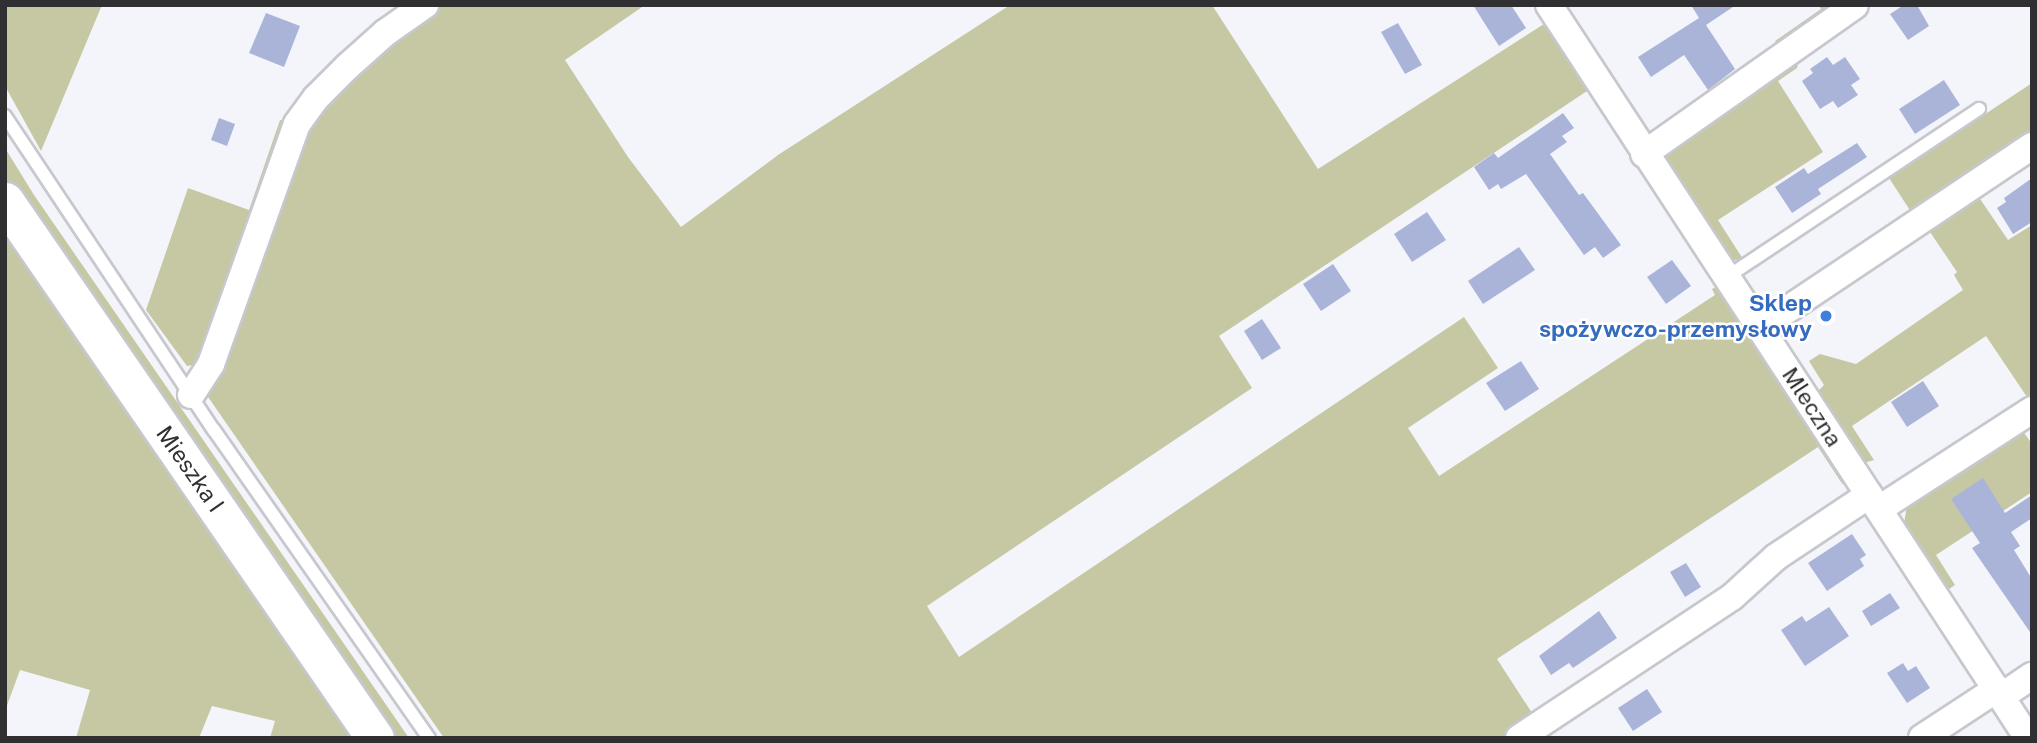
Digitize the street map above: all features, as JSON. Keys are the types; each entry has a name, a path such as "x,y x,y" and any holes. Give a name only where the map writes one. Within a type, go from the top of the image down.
{"street":[{"name":"Mleczna","path":"1549,5 2028,738"},
{"path":"1644,154 1855,5"},
{"path":"191,395 211,364 297,124 347,67 416,7"},
{"path":"1760,327 2032,146"},
{"name":"Mieszka I","path":"5,201 375,738"},
{"path":"1519,738 1732,597 1776,557 2032,410"},
{"path":"1922,738 2032,676"}],"lane":[{"path":"1727,277 1979,109"},
{"path":"5,116 191,395 429,738"}],"green space":[{"path":"5,5 102,5 41,151 5,86"},
{"path":"393,5 645,5 565,60 628,157 681,227 778,155 1010,5 1212,5 1318,169 1544,24 1587,91 1219,336 1252,388 927,606 959,657 1464,317 1498,368 1408,428 1439,476 1715,295 1712,289 1718,286 1841,471 1843,485 1818,447 1497,659 1534,716 1501,738 444,738 206,394 309,122 407,27"},
{"path":"1819,5 1873,5 1801,53 1797,68 1778,81 1823,152 1718,220 1743,259 1730,261 1668,163 1655,134 1780,48 1775,41 1821,9"},
{"path":"2032,83 2032,138 1915,218 1889,178"},
{"path":"280,120 290,122 199,364 187,366 146,310 188,188 249,210"},
{"path":"5,148 34,195 409,738 396,738 175,417 17,198 5,180"},
{"path":"1976,193 2008,240 2032,225 2032,398 2029,400 1986,336 1852,426 1874,460 1864,463 1817,392 1824,385 1809,361 1820,354 1856,364 1963,290 1954,275 1957,272 1930,232 1932,222"},
{"path":"5,227 114,394 355,738 270,738 275,721 212,706 199,738 76,738 90,690 20,670 5,711"},
{"path":"2022,430 2032,444 2032,492 1936,555 1955,585 1946,591 1904,523 1907,506"}],"building":[{"path":"1473,5 1511,5 1526,28 1499,46"},
{"path":"1691,5 1736,5 1706,25 1735,69 1708,90 1684,55 1651,77 1638,57 1699,18"},
{"path":"1904,5 1917,5 1929,26 1908,40 1890,14"},
{"path":"266,13 300,26 284,67 249,53"},
{"path":"1398,23 1422,65 1405,74 1381,32"},
{"path":"1827,57 1833,65 1845,57 1860,79 1851,85 1858,95 1838,108 1833,101 1820,109 1802,81 1813,73 1810,69"},
{"path":"1944,80 1960,105 1915,134 1899,109"},
{"path":"1563,113 1574,128 1562,136 1567,142 1550,154 1579,195 1583,193 1621,245 1603,258 1595,247 1584,255 1526,174 1501,189 1498,184 1489,190 1474,167 1494,153 1498,158"},
{"path":"219,118 235,124 227,146 211,140"},
{"path":"1857,143 1867,157 1818,189 1821,194 1792,213 1775,187 1804,168 1808,174"},
{"path":"2032,178 2032,222 2013,234 1997,208 2006,202 2004,198"},
{"path":"1427,212 1446,240 1412,262 1394,234"},
{"path":"1519,247 1535,270 1483,304 1468,281"},
{"path":"1672,260 1691,286 1666,304 1647,277"},
{"path":"1333,264 1351,291 1321,311 1303,284"},
{"path":"1262,319 1281,348 1262,360 1244,331"},
{"path":"1521,361 1539,389 1505,411 1486,383"},
{"path":"1923,381 1939,406 1907,427 1891,402"},
{"path":"1983,478 2005,513 2032,495 2032,518 2011,532 2020,546 2014,550 2032,579 2032,635 1972,548 1980,543 1951,499"},
{"path":"1852,534 1866,555 1860,559 1864,566 1827,591 1808,563"},
{"path":"1686,563 1701,587 1685,597 1670,572"},
{"path":"1890,593 1900,608 1871,626 1862,611"},
{"path":"1829,607 1849,636 1805,666 1781,630 1802,616 1806,622"},
{"path":"1599,611 1617,638 1573,668 1569,663 1551,675 1539,656"},
{"path":"1903,663 1908,671 1916,666 1930,688 1907,703 1887,673"},
{"path":"1647,689 1662,712 1633,731 1618,708"}],"place":[{"name":"Sklep spożywczo-przemysłowy","path":"1826,316"}]}
